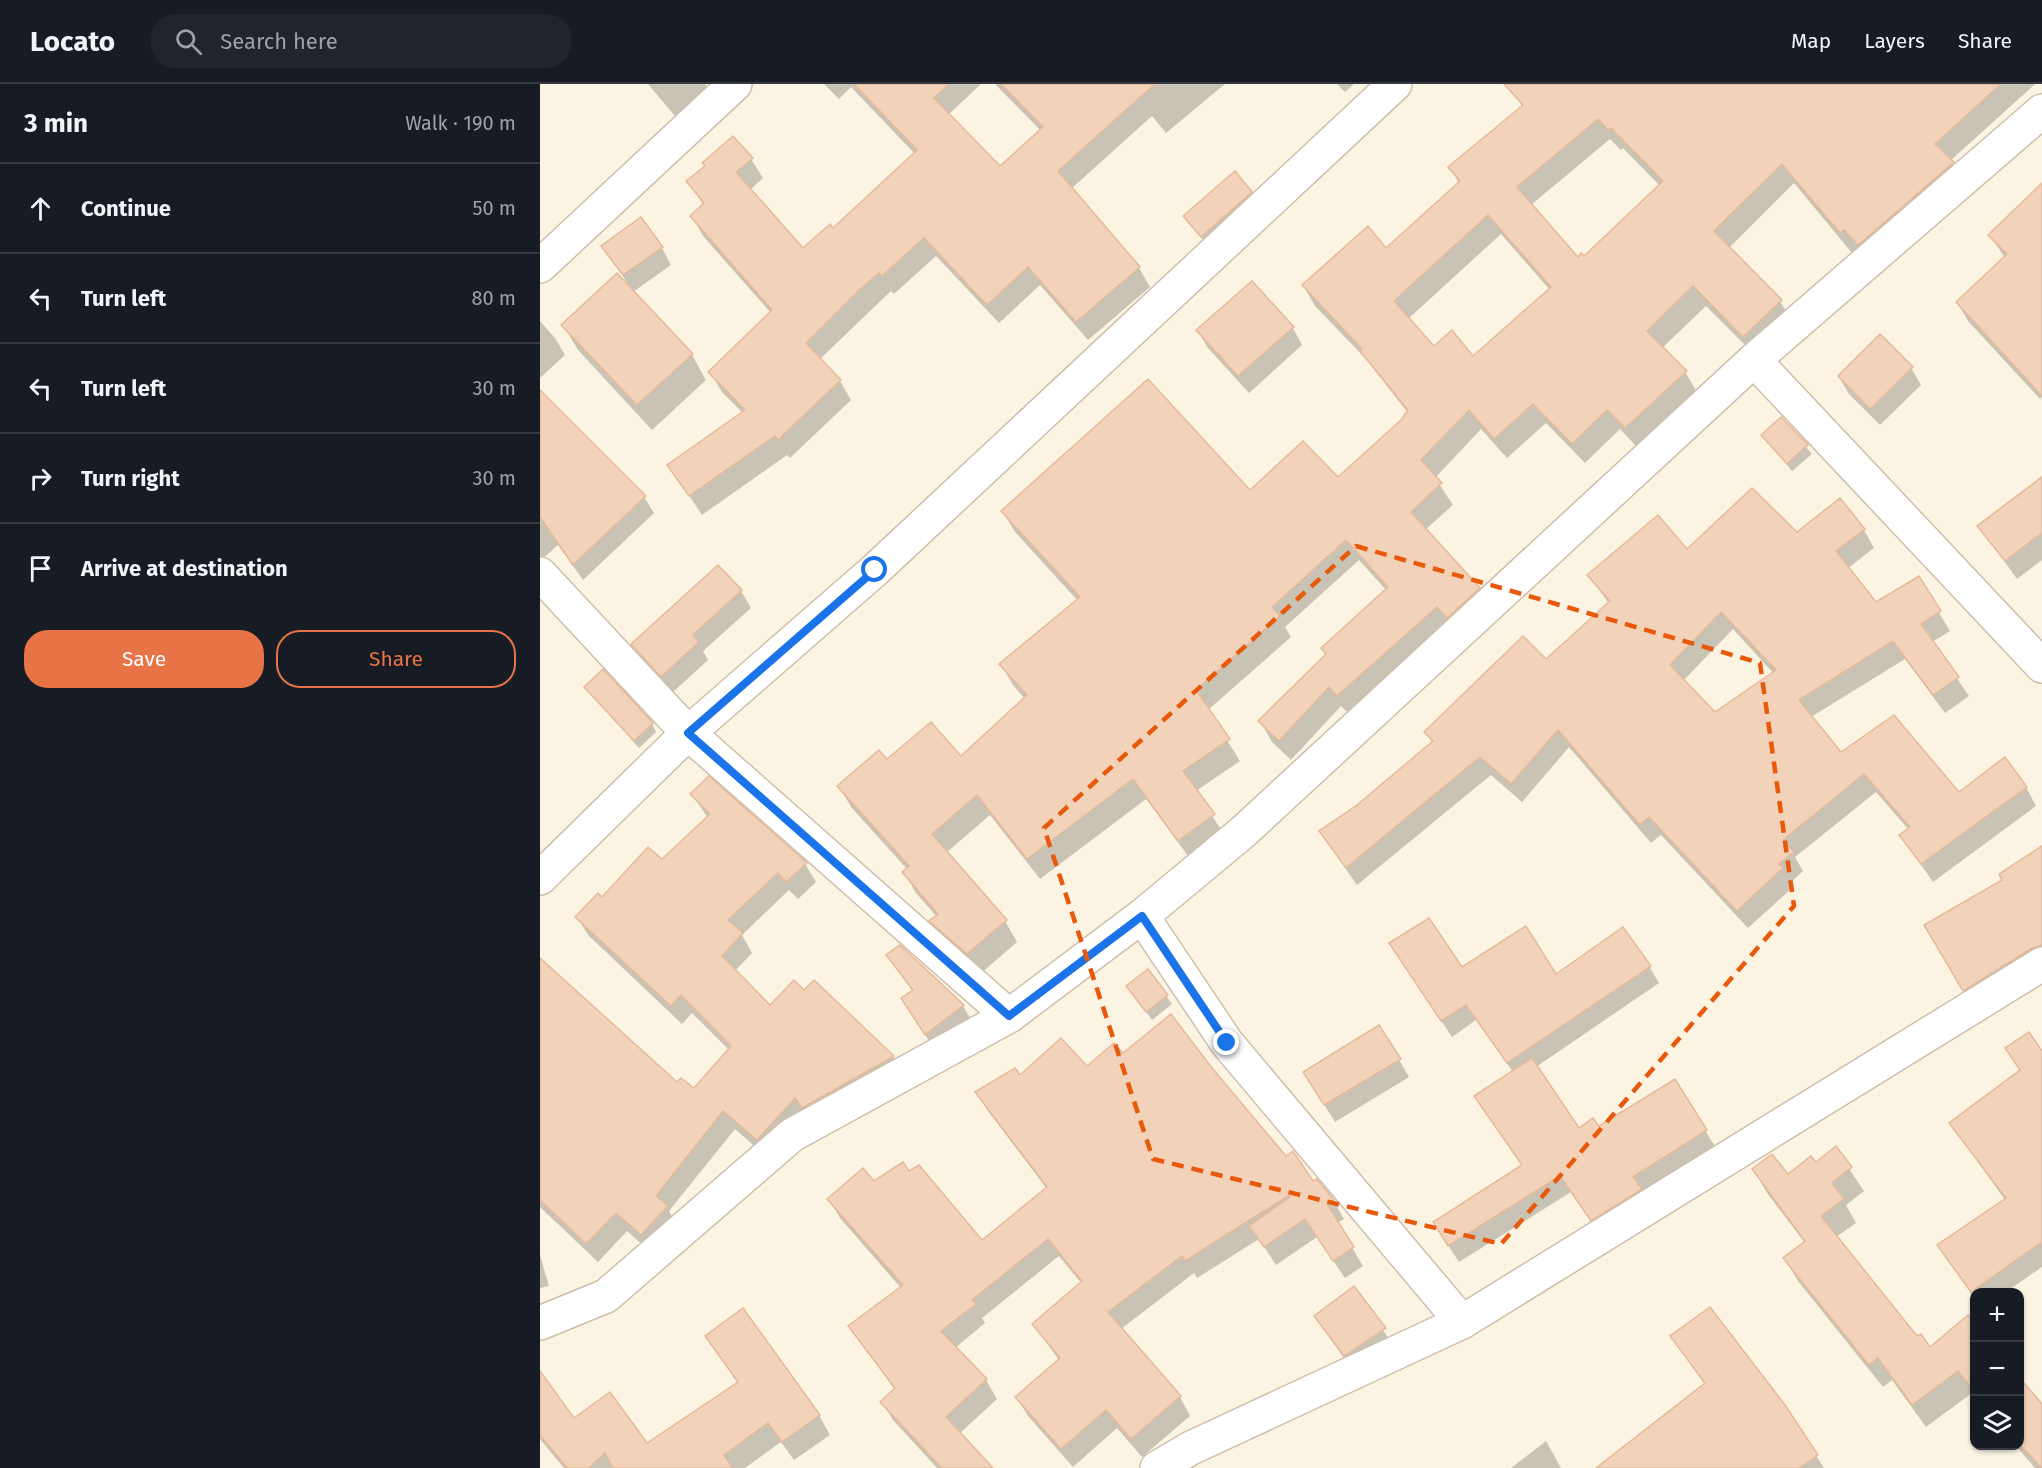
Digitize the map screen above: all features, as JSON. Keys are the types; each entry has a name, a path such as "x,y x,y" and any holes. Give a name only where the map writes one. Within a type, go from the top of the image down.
{"street":[{"path":"540,266 735,84"},
{"path":"540,878 688,733 875,570 1395,84"},
{"path":"540,1323 606,1296 792,1135 1009,1016 1142,916 1243,832 1754,360 2042,111"},
{"path":"1754,360 2042,666"},
{"path":"540,574 688,733 1009,1016"},
{"path":"1142,916 1227,1043 1462,1322"},
{"path":"1157,1468 1191,1448 1462,1322 2042,964"}],"highlighted area":[{"path":"1356,546 1760,663 1794,906 1501,1244 1153,1159 1044,828"}],"building":[{"path":"854,84 949,84 934,98 1000,166 1043,127 1001,84 1155,84 1058,171 1140,267 1076,322 1028,267 987,305 924,238 882,276 879,273 856,293 806,343 841,380 778,440 775,436 689,496 667,465 745,410 708,372 772,310 690,216 704,203 686,181 705,166 702,163 733,136 753,158 736,172 803,248 830,224 833,228 917,150"},
{"path":"1504,84 2001,84 1935,144 1954,162 1858,245 1844,230 1840,233 1782,164 1714,231 1782,300 1743,337 1693,286 1647,331 1687,371 1625,428 1607,410 1572,444 1533,404 1494,439 1469,410 1421,460 1442,483 1411,512 1480,588 1447,618 1437,607 1337,696 1329,687 1279,741 1258,721 1326,654 1321,648 1388,587 1346,540 1272,607 1280,616 1196,690 1230,739 1183,771 1215,814 1178,841 1133,779 1027,859 977,795 932,834 1007,920 967,954 929,921 938,914 902,872 909,866 837,786 879,750 887,759 931,722 961,756 1027,695 999,664 1080,597 1001,511 1148,379 1250,490 1303,441 1338,477 1401,420 1408,410 1360,351 1362,349 1302,285 1368,226 1386,248 1460,181 1448,167 1523,105","holes":["1598,119 1608,130 1611,128 1663,181 1584,256 1581,253 1578,257 1517,187","1488,215 1551,287 1473,356 1452,330 1434,346 1394,301"]},
{"path":"1235,171 1252,192 1201,237 1183,216"},
{"path":"2042,183 2042,396 1956,302 2007,254 1988,235"},
{"path":"641,217 663,247 623,275 601,246"},
{"path":"617,273 693,354 637,405 561,325"},
{"path":"1252,281 1294,327 1238,376 1196,330"},
{"path":"1880,334 1913,367 1870,409 1838,376"},
{"path":"540,390 646,496 573,565 540,517"},
{"path":"1781,417 1808,445 1787,464 1761,435"},
{"path":"2042,477 2042,533 2005,561 1977,526"},
{"path":"1752,488 1797,532 1840,498 1865,529 1836,551 1876,602 1919,576 1941,611 1921,624 1959,677 1933,695 1893,641 1799,700 1841,752 1894,715 1959,792 2005,757 2027,787 1921,864 1899,835 1910,827 1864,774 1783,840 1794,852 1779,864 1783,868 1737,911 1649,817 1640,825 1558,730 1511,784 1480,757 1346,868 1319,831 1357,805 1433,741 1424,732 1523,636 1546,659 1610,601 1587,575 1658,515 1687,549","holes":["1721,612 1776,670 1715,712 1670,665"]},
{"path":"718,565 742,590 693,635 699,642 661,677 631,644"},
{"path":"603,669 653,723 634,741 584,687"},
{"path":"709,776 807,863 786,882 778,873 728,920 743,933 722,956 770,1005 794,980 804,990 814,980 894,1056 802,1108 795,1098 757,1140 723,1111 656,1196 668,1206 641,1235 616,1213 586,1244 540,1200 540,958 677,1082 681,1078 694,1088 731,1046 681,995 671,1006 575,917 598,893 602,897 648,847 662,859 710,814 690,794"},
{"path":"2042,846 2042,945 2032,948 1963,991 1924,925 2002,880 1999,874"},
{"path":"1429,918 1462,967 1526,926 1556,974 1623,927 1651,966 1507,1063 1466,1005 1441,1021 1389,943"},
{"path":"900,945 964,1005 925,1035 901,998 913,990 886,955"},
{"path":"1148,969 1168,995 1146,1012 1126,986"},
{"path":"1171,1014 1212,1068 1286,1156 1293,1151 1313,1181 1317,1179 1334,1200 1327,1204 1354,1247 1333,1261 1305,1219 1264,1247 1249,1226 1290,1197 1289,1195 1185,1261 1182,1256 1108,1312 1181,1396 1131,1439 1106,1410 1061,1449 1015,1397 1060,1358 1032,1324 1082,1281 1048,1239 972,1300 976,1304 941,1331 987,1379 946,1417 993,1468 942,1468 880,1402 895,1388 848,1326 903,1285 827,1199 863,1168 874,1181 903,1162 909,1171 919,1165 982,1240 1047,1187 975,1092 1015,1068 1020,1075 1061,1038 1087,1066 1114,1043 1123,1053"},
{"path":"1379,1025 1401,1059 1324,1105 1303,1072"},
{"path":"2029,1032 2042,1051 2042,1242 1977,1288 1970,1288 1970,1291 1937,1245 2006,1198 1949,1123 2020,1070 2005,1048"},
{"path":"1532,1058 1579,1128 1593,1118 1599,1126 1675,1079 1707,1130 1633,1177 1642,1189 1591,1221 1560,1176 1448,1246 1433,1222 1522,1165 1474,1096"},
{"path":"1836,1146 1852,1167 1832,1183 1844,1199 1821,1216 1917,1336 1921,1334 1930,1347 1968,1315 1970,1318 1970,1386 1958,1371 1912,1405 1878,1358 1869,1365 1783,1258 1805,1241 1752,1169 1772,1154 1788,1174 1811,1156 1816,1162"},
{"path":"1354,1286 1386,1328 1344,1356 1314,1316"},
{"path":"1710,1307 1785,1405 1818,1455 1799,1468 1596,1468 1705,1383 1670,1336"},
{"path":"743,1308 820,1415 782,1442 768,1423 724,1455 733,1468 613,1468 605,1453 589,1468 567,1468 540,1435 540,1371 574,1418 610,1392 647,1443 738,1382 705,1336"},
{"path":"2024,1383 2042,1404 2042,1468 2024,1449"}],"route":[{"path":"875,570 688,733 1009,1016 1142,916 1227,1043"}]}
